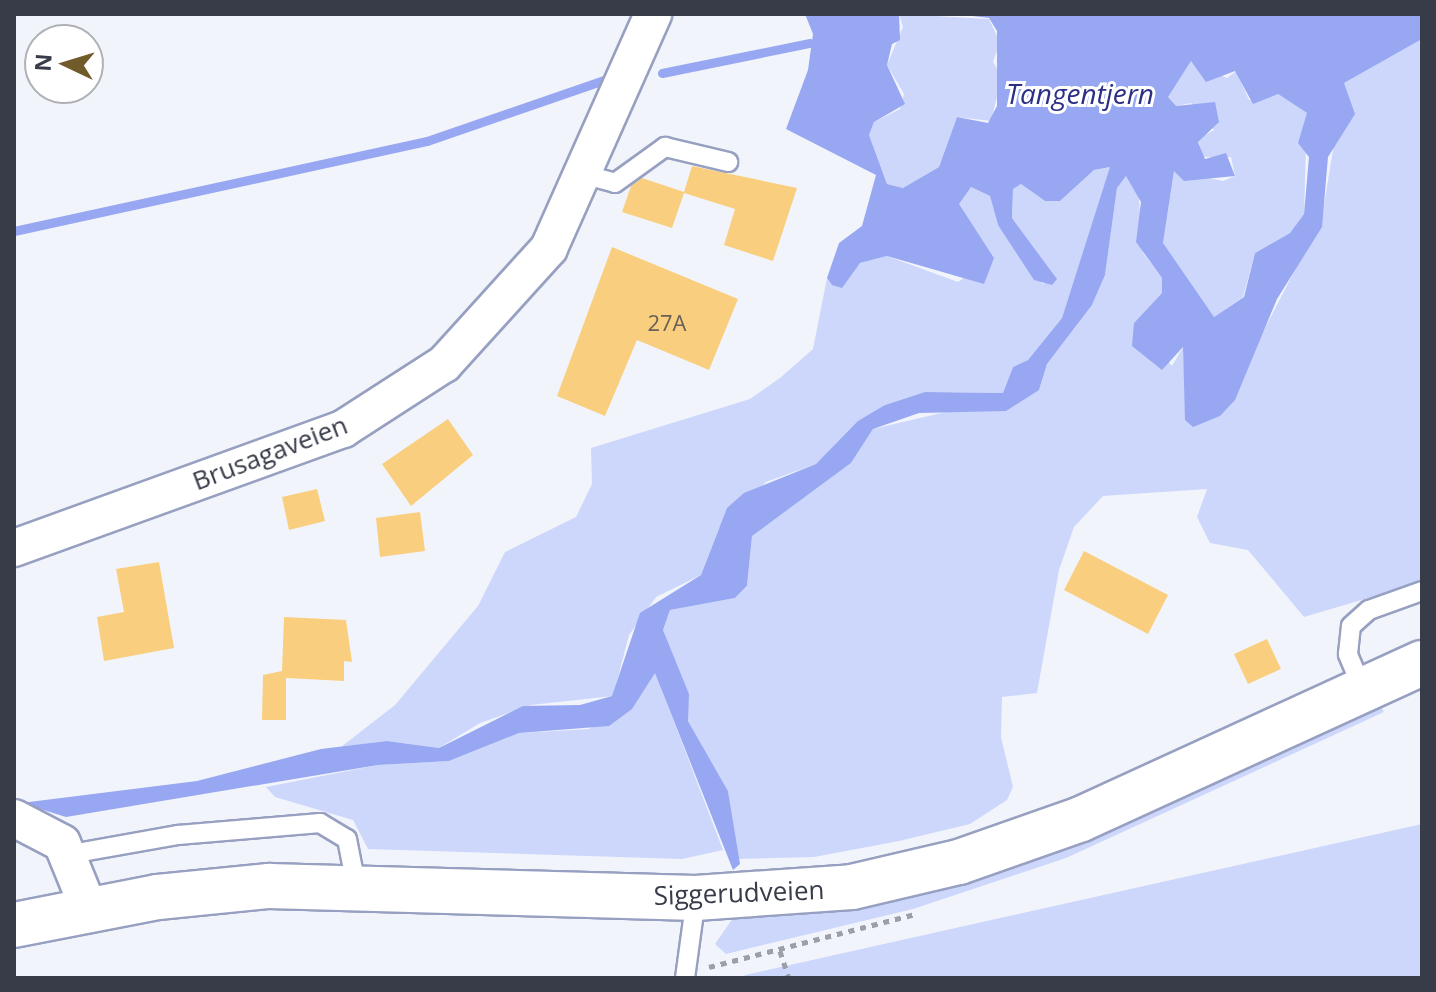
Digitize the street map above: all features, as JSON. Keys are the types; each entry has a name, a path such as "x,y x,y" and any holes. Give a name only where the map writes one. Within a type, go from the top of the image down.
{"main road":[{"name":"Siggerudveien","path":"14,925 89,909 235,888 356,885 696,898 821,892 959,862 1081,819 1422,663"}],"street":[{"name":"Brusagaveien","path":"14,548 343,429 444,364 493,316 549,248 586,175 653,14"},
{"path":"14,818 53,835 71,854 89,909"}],"lane":[{"path":"586,175 615,183 665,147 728,162"},
{"path":"1363,690 1348,654 1351,626 1369,610 1422,591"},
{"path":"71,854 178,835 320,823 347,839 356,885"},
{"path":"685,978 696,898"}],"path":[{"path":"780,951 789,978"}],"shaded area":[{"path":"899,14 989,19 1000,42 993,62 1002,77 991,121 957,117 939,167 903,188 887,184 869,135 874,122 900,109 904,94 887,65 903,27"},
{"path":"1422,39 1422,582 1304,617 1248,550 1210,543 1197,517 1207,489 1103,496 1074,527 1059,570 1037,693 1002,697 1001,737 1013,787 1007,800 970,824 899,841 814,857 738,859 728,791 688,721 684,683 663,630 670,610 735,598 747,587 752,536 851,463 873,429 1039,390 1047,364 1092,305 1105,275 1117,188 1126,176 1138,187 1143,253 1162,278 1162,293 1134,323 1172,366 1183,347 1186,420 1220,416 1322,217 1344,83"},
{"path":"1191,61 1227,78 1236,71 1249,100 1278,94 1307,113 1304,214 1290,233 1255,253 1243,297 1214,317 1205,314 1163,243 1174,171 1223,181 1235,176 1231,157 1203,157 1198,139 1214,130 1191,103 1176,106 1167,97"},
{"path":"1111,167 1062,318 1028,360 1013,367 1003,393 925,392 885,405 816,464 766,482 719,528 701,575 656,597 629,635 613,696 531,705 480,723 439,748 387,741 341,747 395,705 478,606 505,552 576,517 592,484 591,448 750,399 780,378 813,349 827,278 832,285 860,263 887,256 958,282 994,258 958,204 971,187 990,196 998,225 1043,284 1054,275 1012,218 1013,189 1021,184 1045,201 1060,201 1094,170"},
{"path":"655,672 723,850 682,859 368,849 353,820 275,797 266,787 378,765 449,761 519,733 589,729 642,693"},
{"path":"1378,701 1384,712 1066,858 913,909 726,954 715,944 733,918 831,910"},
{"path":"1422,824 1422,978 743,978 745,975"}],"water":[{"name":"Tangentjern","path":"805,14 899,14 900,40 892,44 887,65 905,104 874,122 869,135 887,184 903,188 939,167 957,117 988,123 997,106 997,31 989,18 956,14 1422,14 1422,39 1344,83 1355,114 1328,157 1322,227 1277,299 1235,400 1220,416 1193,427 1185,420 1183,347 1162,370 1132,346 1134,323 1162,293 1162,278 1136,242 1141,202 1126,176 1117,188 1105,275 1092,305 1047,364 1039,390 1006,411 919,413 873,429 851,463 752,536 747,586 735,598 670,610 663,630 689,694 688,721 728,791 740,864 733,870 655,673 632,709 609,726 519,733 449,761 378,765 66,817 21,803 197,781 321,749 387,741 439,748 523,706 580,705 612,696 640,613 701,575 727,508 744,493 816,464 858,421 885,405 925,392 1003,393 1013,367 1028,360 1062,318 1110,167 1094,170 1060,201 1045,201 1021,184 1013,189 1012,218 1057,279 1052,285 1034,280 998,225 990,196 971,187 959,204 994,258 984,284 887,256 860,263 842,288 832,285 827,278 839,243 862,226 876,175 786,129 808,70 813,34","holes":["1191,61 1206,82 1235,71 1253,104 1278,94 1307,113 1298,143 1309,157 1304,214 1290,233 1255,253 1244,297 1214,317 1163,243 1174,171 1184,181 1235,176 1226,153 1205,159 1198,142 1219,122 1215,102 1176,106 1168,97"]}],"building":[{"path":"692,166 797,188 773,261 724,245 735,209 684,193 672,228 622,212 631,186 642,178 684,192"},
{"path":"612,247 738,299 709,370 637,340 605,416 557,396"},
{"path":"448,419 473,455 411,506 382,464"},
{"path":"317,489 325,521 289,530 282,497"},
{"path":"420,512 425,551 380,557 376,518"},
{"path":"1084,551 1168,595 1148,634 1064,590"},
{"path":"159,562 174,648 104,661 97,617 124,612 116,569"},
{"path":"284,617 346,620 352,662 344,661 344,681 286,678 286,720 262,720 263,675 282,671"},
{"path":"1267,639 1281,669 1248,684 1234,654"}],"waterway":[{"path":"662,73 810,43"},
{"path":"14,231 427,141 610,78"}]}
